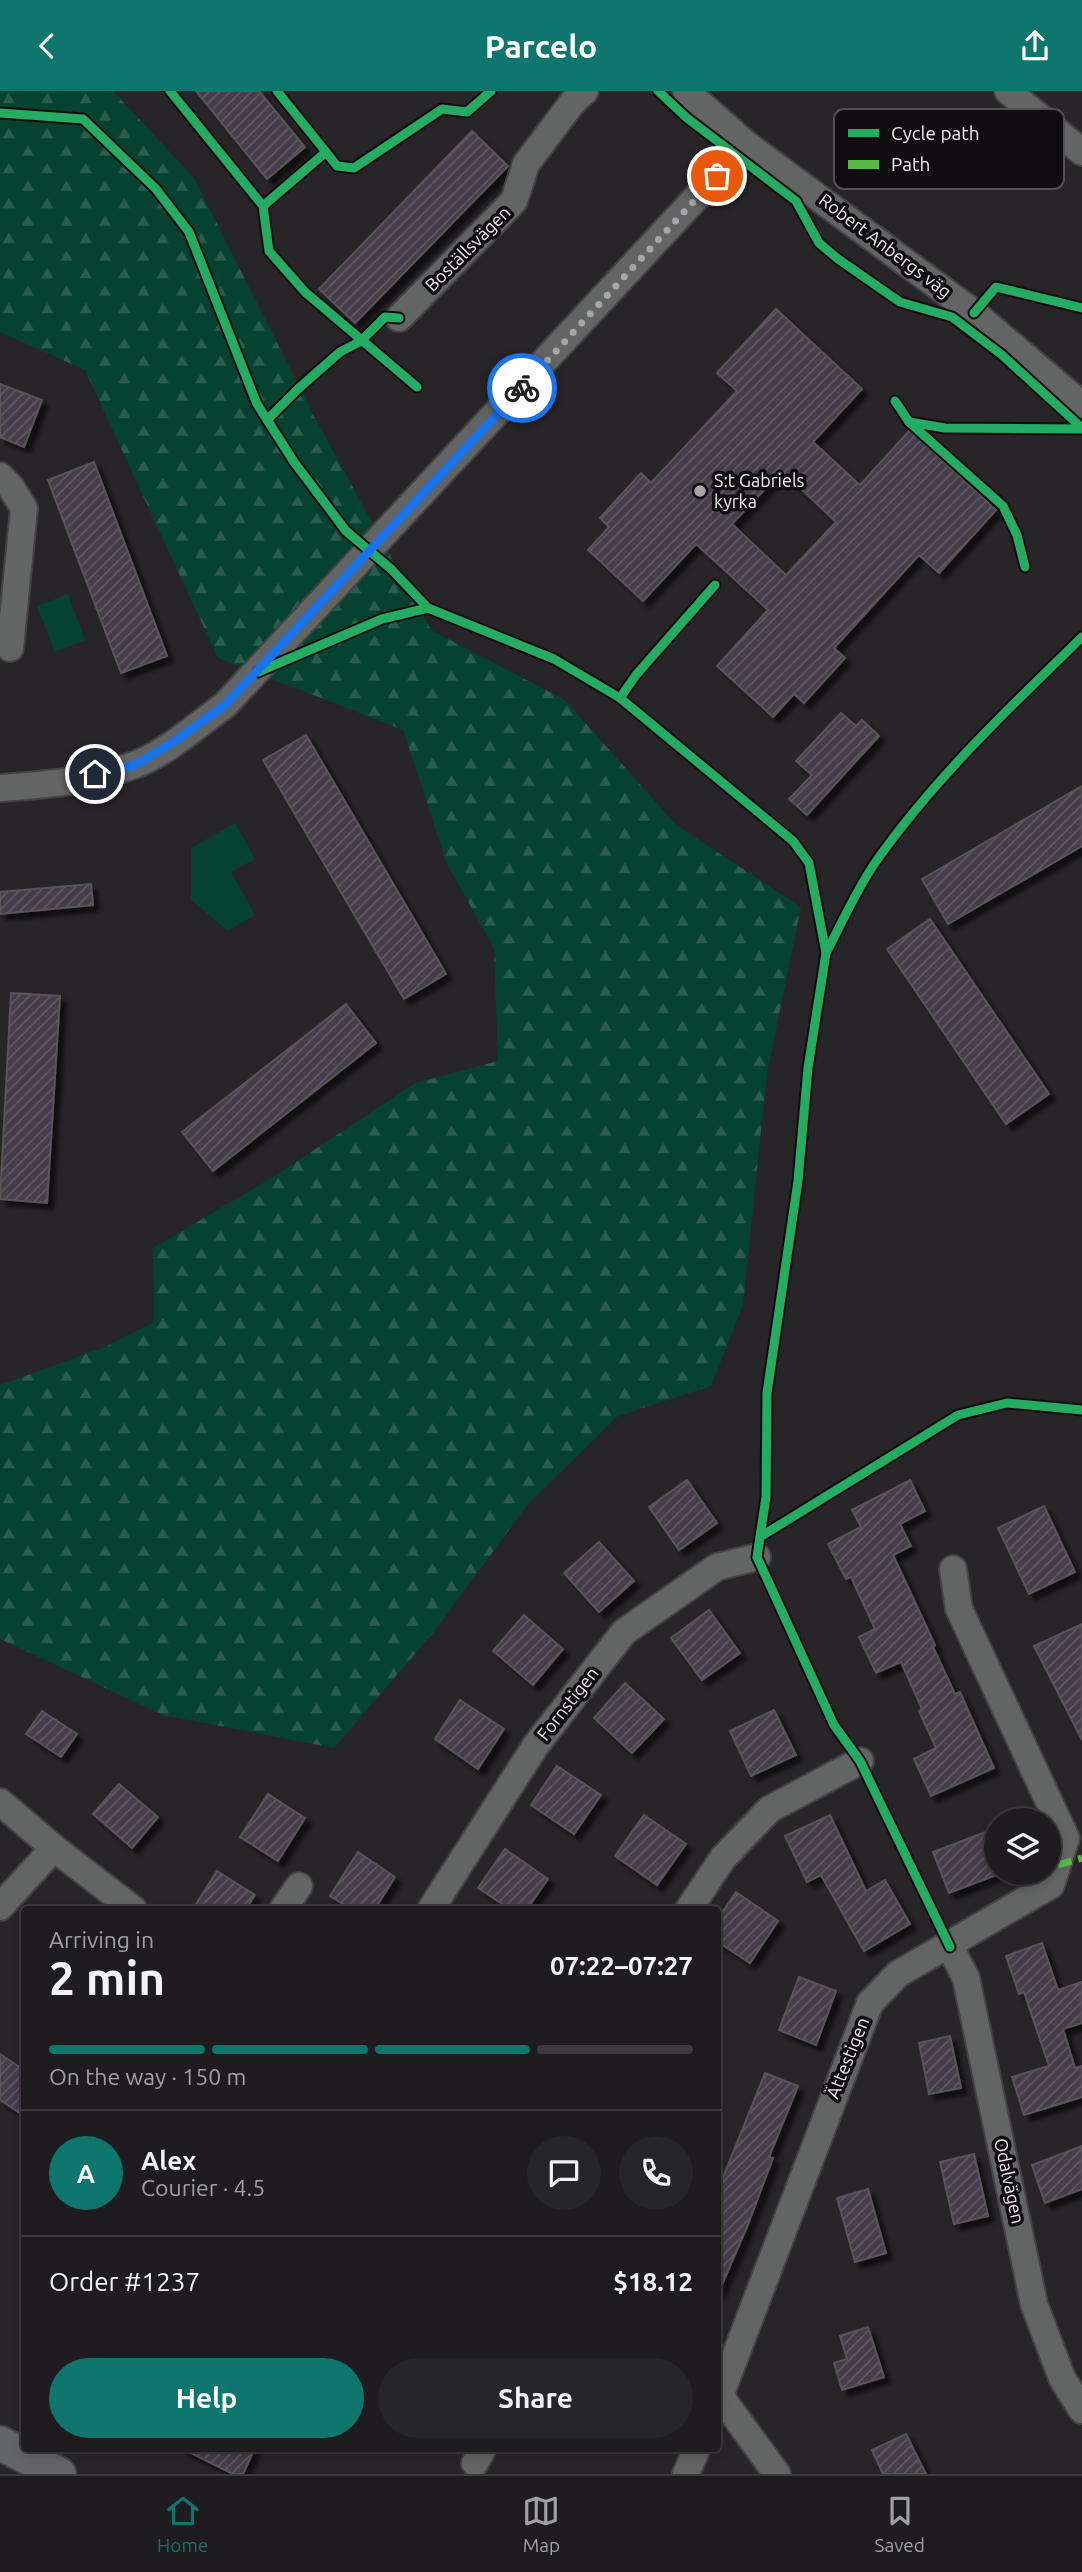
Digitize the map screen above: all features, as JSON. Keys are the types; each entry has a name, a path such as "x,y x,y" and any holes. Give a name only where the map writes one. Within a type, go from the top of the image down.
{"main road":[{"path":"0,2444 59,2474"}],"street":[{"name":"Robert Anbergs väg","path":"686,91 746,144 964,305 1082,405"},
{"path":"1008,91 1030,109"},
{"name":"Boställsvägen","path":"399,318 514,201 526,164 573,95"},
{"path":"1064,137 1082,152"},
{"path":"0,788 53,784 135,765 175,741 225,705 746,144"},
{"path":"0,476 10,485 24,508 10,647"},
{"name":"Fornstigen","path":"433,1906 536,1745 624,1632 717,1567 757,1557"},
{"name":"Ättestigen","path":"721,2388 870,2003 898,1974 950,1947 1052,1885 1066,1838 959,1609 953,1569"},
{"path":"691,1906 723,1859 770,1809 860,1761"},
{"path":"0,1802 129,1906"},
{"path":"0,1907 54,1848"},
{"path":"285,1906 299,1886"},
{"name":"Odalvägen","path":"950,1947 966,1978 1034,2304 1062,2378 1082,2410"},
{"path":"721,2400 777,2474"},
{"path":"686,2474 695,2452"}],"green space":[{"path":"0,91 113,91 194,178 315,418 431,630 565,700 676,825 801,907 767,1073 743,1305 711,1386 618,1416 528,1504 433,1633 334,1748 163,1715 0,1639 0,1385 105,1347 154,1322 153,1248 272,1178 415,1083 498,1061 494,948 447,864 403,730 218,658 85,370 0,332"},
{"path":"68,594 85,640 55,652 37,606"},
{"path":"235,823 255,859 231,872 255,915 228,931 191,900 191,848"}],"building":[{"path":"196,91 259,91 305,147 267,179"},
{"path":"472,131 508,166 355,323 319,289"},
{"path":"776,309 862,389 813,442 860,485 910,430 996,510 939,573 919,555 834,648 845,658 804,703 794,694 773,717 717,666 768,610 696,544 643,601 588,550 609,527 600,518 641,473 651,483 737,391 717,373","holes":["782,471 836,522 786,575 732,524"]},
{"path":"0,384 42,400 24,447 0,437"},
{"path":"94,462 167,656 121,673 48,480"},
{"path":"841,713 856,726 862,720 879,736 807,815 789,799 812,775 796,761"},
{"path":"306,735 446,974 404,999 263,760"},
{"path":"1082,786 1082,846 948,924 922,879"},
{"path":"91,884 93,905 0,914 0,892"},
{"path":"930,919 1049,1094 1006,1124 887,949"},
{"path":"11,993 60,996 47,1203 0,1199"},
{"path":"346,1004 376,1043 213,1171 182,1132"},
{"path":"687,1480 717,1523 679,1550 649,1507"},
{"path":"910,1480 925,1511 900,1524 911,1546 893,1555 955,1694 960,1692 994,1768 931,1796 914,1759 936,1748 919,1711 922,1709 901,1662 876,1673 859,1637 875,1629 851,1577 846,1579 828,1544 861,1527 852,1510"},
{"path":"1044,1506 1075,1572 1029,1594 998,1528"},
{"path":"599,1542 634,1581 599,1612 564,1573"},
{"path":"709,1610 740,1653 702,1680 671,1638"},
{"path":"524,1615 563,1649 533,1685 493,1651"},
{"path":"1082,1624 1082,1740 1034,1646"},
{"path":"625,1683 664,1719 632,1753 594,1718"},
{"path":"460,1700 504,1729 478,1769 435,1739"},
{"path":"774,1710 796,1755 751,1776 730,1731"},
{"path":"42,1711 77,1734 61,1757 26,1734"},
{"path":"557,1766 601,1795 574,1834 531,1805"},
{"path":"119,1784 158,1817 132,1848 93,1814"},
{"path":"268,1794 305,1818 278,1861 240,1837"},
{"path":"644,1815 686,1844 657,1885 615,1856"},
{"path":"830,1815 866,1891 885,1880 910,1924 864,1951 821,1875 807,1882 785,1836"},
{"path":"984,1833 984,1880 949,1893 933,1852"},
{"path":"505,1849 548,1879 529,1906 505,1906 478,1888"},
{"path":"358,1852 395,1877 377,1906 346,1906 330,1896"},
{"path":"217,1871 255,1895 248,1906 195,1906"},
{"path":"736,1892 778,1921 750,1963 721,1944 721,1914"},
{"path":"1042,1943 1058,1990 1082,1982 1082,2023 1063,2029 1075,2068 1082,2066 1082,2097 1024,2115 1012,2077 1049,2066 1024,1992 1019,1994 1006,1956"},
{"path":"799,1977 836,1991 816,2045 779,2030"},
{"path":"950,2036 961,2088 929,2094 919,2043"},
{"path":"0,2054 21,2068 21,2114 0,2100"},
{"path":"765,2073 798,2086 769,2157 773,2158 747,2227 721,2287 721,2183"},
{"path":"1082,2146 1082,2189 1045,2203 1032,2165"},
{"path":"974,2154 988,2216 954,2224 940,2162"},
{"path":"868,2189 886,2253 855,2262 837,2198"},
{"path":"868,2327 884,2377 842,2390 834,2363 847,2359 840,2336"},
{"path":"906,2434 926,2474 883,2474 872,2450"},
{"path":"189,2452 253,2452 243,2474 233,2474"}],"marked path":[{"path":"1061,1864 1082,1858"}],"cycle path":[{"path":"170,91 263,206 269,251 305,292 417,387"},
{"path":"263,206 326,152 277,91"},
{"path":"326,152 337,166 354,168 442,109 467,112 491,91"},
{"path":"658,91 687,118 796,201 819,243 838,259 900,302 952,317 1002,355 1082,428"},
{"path":"0,113 83,119 156,189 189,232 257,404 294,462 346,531 391,569 428,608 554,659 620,698 793,841 809,863 826,953 808,1068 798,1181 767,1393 766,1497 757,1557 834,1725 860,1761 950,1947"},
{"path":"974,313 996,287 1082,308"},
{"path":"267,420 340,352 361,341 385,317 399,318"},
{"path":"895,401 909,422 1003,506 1017,535 1025,567"},
{"path":"909,422 945,428 1082,429"},
{"path":"620,698 636,675 715,585"},
{"path":"258,672 382,619 428,608"},
{"path":"826,953 863,882 923,800 974,744 1082,637"},
{"path":"760,1537 958,1415 1007,1403 1082,1410"}],"way so far":[{"path":"522,388 717,176"}],"place":[{"name":"S:t Gabriels kyrka","path":"700,491"}],"route":[{"path":"95,774 135,765 175,741 225,705 522,388"}]}
